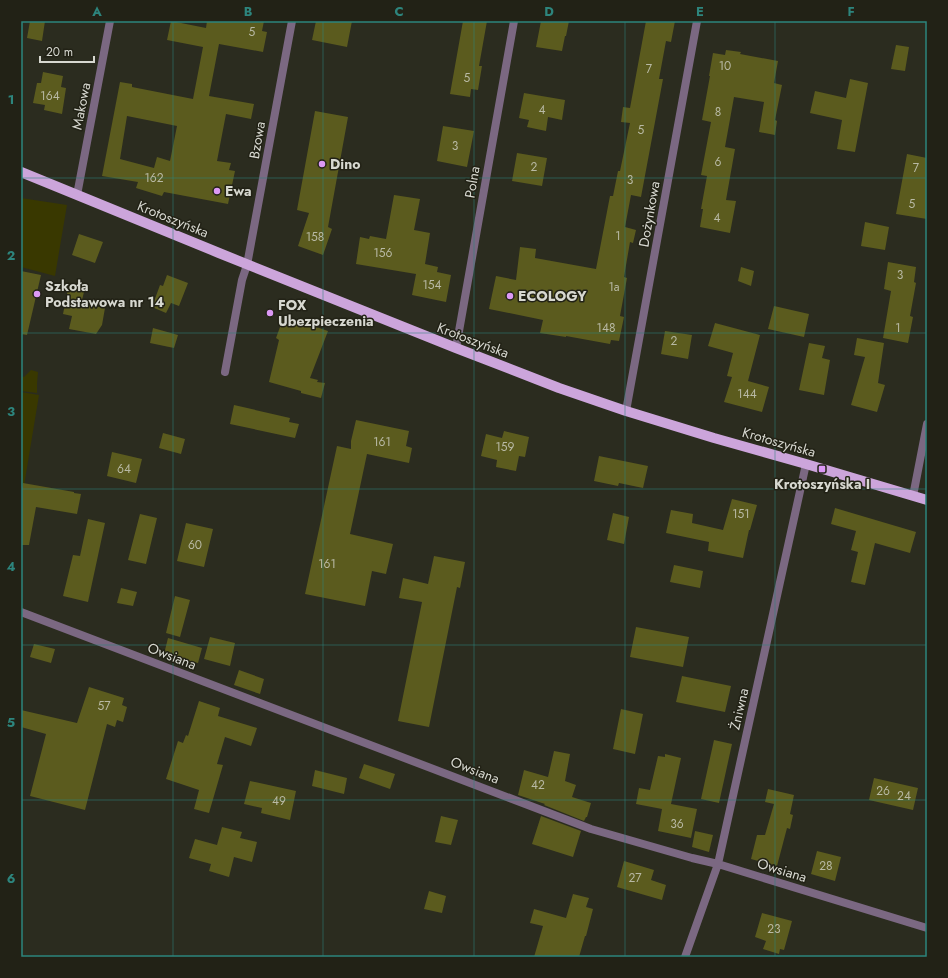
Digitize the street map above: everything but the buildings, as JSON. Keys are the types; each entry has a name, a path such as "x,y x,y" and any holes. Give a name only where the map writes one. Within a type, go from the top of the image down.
{"main road":[{"name":"Krotoszyńska","path":"21,172 456,348 559,388 626,411 714,438 927,500"}],"street":[{"name":"Makowa","path":"77,195 110,21"},
{"name":"Bzowa","path":"226,372 242,280 247,264 292,21"},
{"name":"Polna","path":"456,348 514,21"},
{"name":"Dożynkowa","path":"626,411 697,21"},
{"path":"913,496 927,424"},
{"name":"Żniwna","path":"685,957 718,864 806,464"},
{"name":"Owsiana","path":"21,612 591,828 692,858 718,864 927,928"}],"shaded area":[{"path":"21,198 67,205 55,276 21,267"},
{"path":"31,370 38,372 37,393 21,391 21,376 24,377"},
{"path":"21,392 39,395 21,504"}],"place":[{"name":"Dino","path":"322,164"},
{"name":"Ewa","path":"217,191"},
{"name":"Szkoła Podstawowa nr 14","path":"37,294"},
{"name":"ECOLOGY","path":"510,296"},
{"name":"FOX Ubezpieczenia","path":"270,313"},
{"name":"Krotoszyńska I","path":"822,469"}]}
